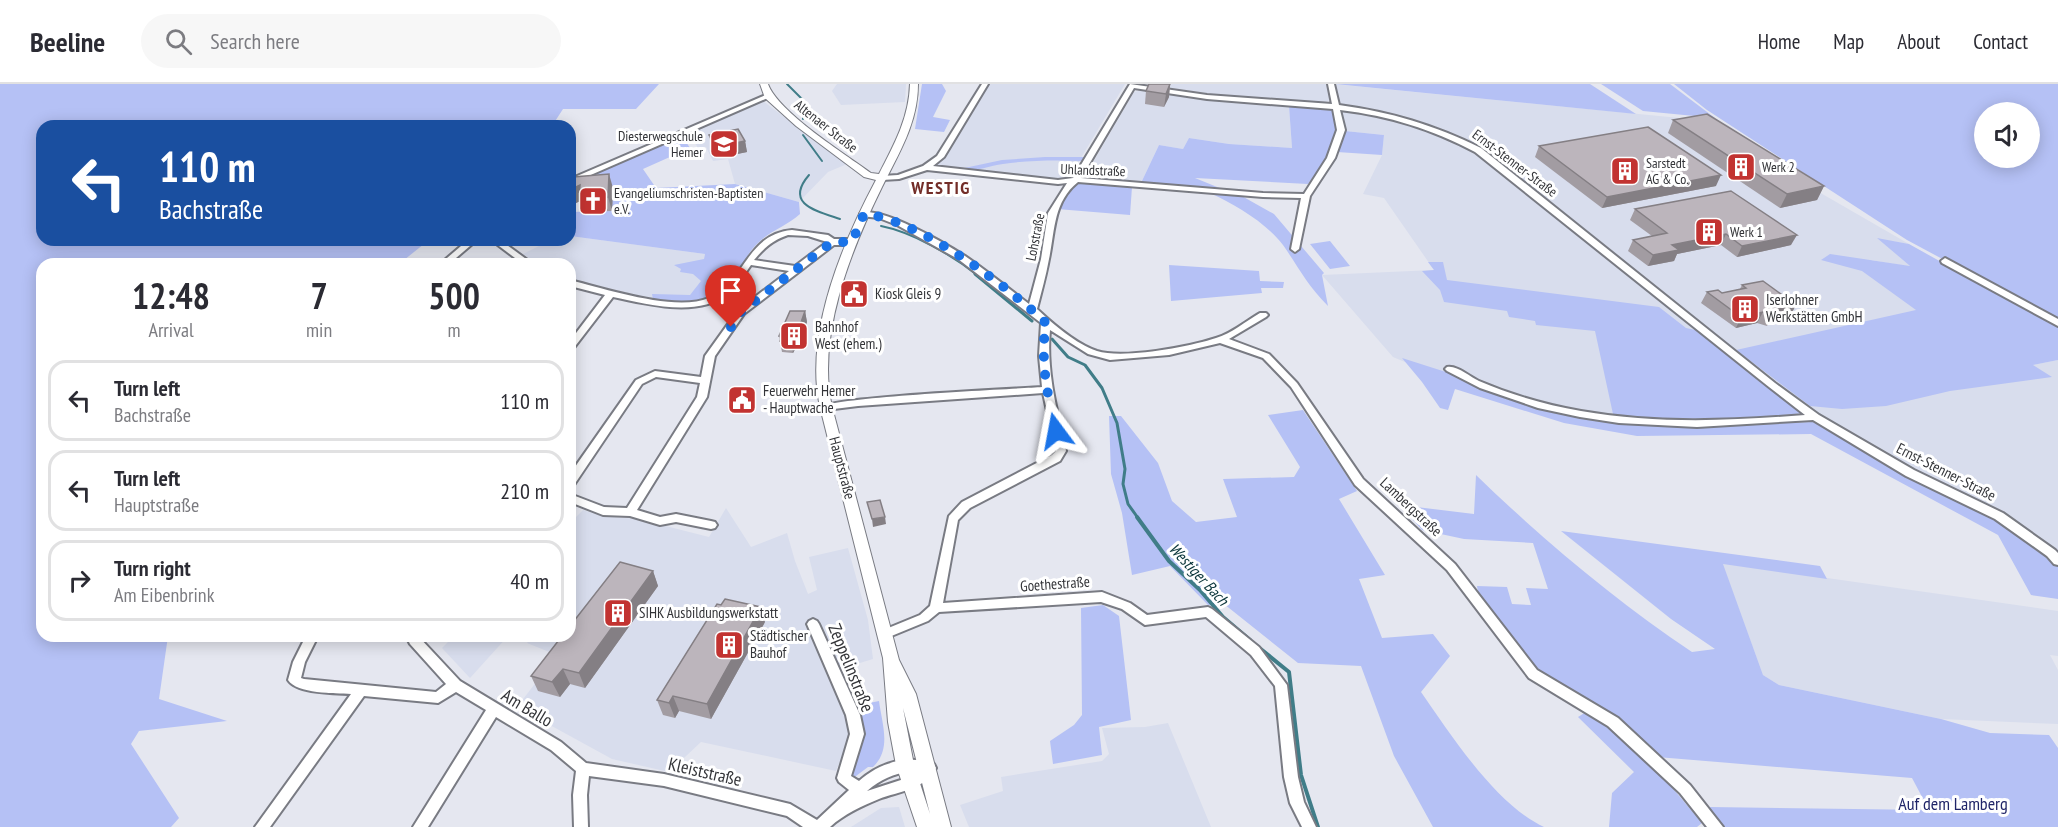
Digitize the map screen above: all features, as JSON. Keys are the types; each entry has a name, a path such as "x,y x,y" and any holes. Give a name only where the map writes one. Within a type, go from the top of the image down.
{"main road":[{"name":"Altenaer Straße","path":"764,84 768,96 799,124 868,175 882,178"},
{"name":"Hauptstraße","path":"914,84 909,120 852,242 836,292 822,358 821,381 891,658 893,696 906,765 926,827"},
{"name":"Hauptstraße","path":"891,658 908,694 929,768 942,827"}],"street":[{"path":"926,168 940,157 985,84"},
{"path":"1295,249 1300,214 1306,196 1331,158 1341,130 1338,106 1331,84"},
{"name":"Ernst-Stenner-Straße","path":"1132,85 1230,99 1372,110 1405,118 1452,135 1478,150 1815,417 1910,473 1999,516 2051,553 2058,561"},
{"name":"Lohstraße","path":"1032,310 1045,259 1052,213 1067,187 1076,180 1132,85"},
{"path":"576,179 768,96"},
{"name":"Uhlandstraße","path":"882,178 899,177 926,168 1058,182 1076,180 1263,195 1306,196"},
{"path":"864,214 889,218 961,257 1083,349 1110,357 1169,352 1221,340 1263,315"},
{"path":"576,284 655,302 694,304 714,299 729,288 768,240 788,233 828,238 832,242"},
{"path":"630,512 702,397 710,356 741,312 832,242 852,242"},
{"path":"451,258 465,246"},
{"path":"504,246 520,258"},
{"path":"1945,261 2058,323"},
{"path":"751,262 795,269"},
{"path":"576,338 611,293"},
{"path":"885,634 924,618 936,608 953,519 966,505 1056,458 1061,451 1046,390 1042,346 1046,323"},
{"name":"Lambergstraße","path":"1221,340 1266,356 1294,385 1359,482 1451,567 1533,674 1559,692 1613,722 1685,789 1716,827"},
{"path":"1450,369 1477,384 1562,412 1672,425 1753,423 1815,417"},
{"path":"576,473 639,382 655,374 706,381"},
{"path":"826,407 1046,390"},
{"path":"576,500 603,511 630,512 660,521 676,518 711,525"},
{"name":"Goethestraße","path":"936,608 1102,597 1126,606 1145,620 1208,612 1255,651 1281,685 1291,777 1297,803 1308,827"},
{"name":"Zeppelinstraße","path":"813,624 853,715 857,734 844,778 859,790"},
{"path":"309,642 299,662 294,680 302,684 438,698 455,685"},
{"name":"Am Ballo","path":"415,642 455,685 556,746 583,770"},
{"path":"262,827 361,690"},
{"path":"420,827 494,709"},
{"path":"820,827 840,811 859,790 885,770 906,765 929,768"},
{"path":"840,811 883,791 911,784 921,778 929,768"},
{"path":"581,827 580,795 583,770"},
{"name":"Kleiststraße","path":"583,770 664,780 790,810 815,827"}],"shaded area":[{"path":"837,84 906,84 905,102 841,105 832,91"},
{"path":"988,84 1125,84 1069,178 1049,179 935,167 944,157"},
{"path":"1143,84 1328,84 1330,100 1323,103 1240,98"},
{"path":"1333,84 1720,122 1728,125 1805,184 1909,244 1879,239 1911,267 1871,260 2033,365 2058,360 2058,554 2001,510 1826,428 1701,435 1565,421 1469,389 1393,357 1322,275 1434,270 1384,198 1363,194 1382,155 1384,135 1345,131"},
{"path":"1143,90 1198,99 1289,106 1292,148 1229,144 1189,138 1183,149 1159,145 1141,183 1089,179 1087,177 1094,167 1092,164 1134,92"},
{"path":"763,101 847,164 828,172 799,202 735,184 728,159 713,161 706,147 698,148 689,133"},
{"path":"576,237 705,254 702,281 685,301 653,299 576,280 576,258 529,258 523,254 539,246 576,246"},
{"path":"726,508 751,547 787,533 808,594 817,590 809,557 848,548 868,620 873,659 830,672 851,723 848,743 836,771 701,742 669,772 612,759 517,707 557,655 528,642 576,642 576,517 583,510 603,516 638,519 709,537"},
{"path":"1722,563 2058,611 2058,656 2050,655 2058,670 2058,724 1941,719 1779,685 1763,675"},
{"path":"448,642 503,642 470,678 442,648"},
{"path":"1168,723 1211,827 969,827 960,805 1003,791 1001,777 1102,761 1109,754 1102,728 1145,727"},
{"path":"899,807 905,827 851,827 881,808"}],"green space":[{"path":"0,84 659,84 636,109 563,109 556,120 36,120 36,246 422,246 406,258 36,258 36,642 167,642 159,699 227,721 139,731 131,744 179,818 171,827 0,827"},
{"path":"922,84 942,84 946,91 933,117 950,120 944,132 915,129"},
{"path":"1335,84 1590,84 1636,114"},
{"path":"1601,84 1670,84 1715,118 1643,111"},
{"path":"1674,84 2058,84 2058,321 1907,240 1707,110"},
{"path":"1289,106 1333,109 1337,118 1336,138 1320,168 1308,184 1195,178 1222,189 1141,183 1159,145 1183,149 1189,138 1229,144 1292,148"},
{"path":"1345,131 1384,135 1382,155 1337,152"},
{"path":"681,134 690,148 643,169 656,188 735,184 799,202 800,214 758,243 729,282 711,297 692,301 653,299 652,294 690,295 701,281 693,274 680,272 681,269 674,265 704,259 705,254 576,237 576,212 611,211 604,189 576,203 576,182"},
{"path":"1086,157 1084,161 1023,162 973,170 955,170 1002,160"},
{"path":"1077,182 1132,187 1130,215 1057,209 1070,188"},
{"path":"1210,193 1240,195 1274,214 1324,273 1322,275 1328,306 1309,284 1283,245 1268,229 1240,209"},
{"path":"1877,238 1909,244 2058,327 2058,360 2033,365 2052,377 1950,391 1886,406 1842,409 1810,406 1736,350 1916,310 1862,271 1821,260 1830,254 1910,266"},
{"path":"1330,241 1350,266 1330,269 1310,244"},
{"path":"1428,262 1443,262 1447,280 1659,307 1686,328 1700,331 1805,413 1752,418 1669,421 1613,414 1595,331 1536,325 1535,321 1509,317 1507,311 1444,302 1440,290 1422,271 1434,270"},
{"path":"1169,265 1259,271 1260,281 1284,282 1283,288 1261,288 1262,293 1171,301"},
{"path":"1402,358 1449,373 1476,387 1561,414 1672,427 1813,422 1898,470 1994,516 2038,548 2058,567 2058,599 2031,595 1998,535 1811,434 1637,436 1564,423 1455,389 1448,410 1440,408"},
{"path":"1303,410 1357,491 1339,499 1385,575 1359,579 1382,638 1433,634 1450,656 1421,692 1460,748 1492,786 1526,817 1544,827 1433,827 1394,756 1361,666 1298,663 1224,604 1208,605 1170,566 1132,575 1122,513 1111,474 1109,416 1121,416 1158,463 1172,501 1196,522 1237,517 1223,479 1294,477 1300,467 1268,415"},
{"name":"Auf dem Lamberg","path":"1476,475 1580,568 1635,612 1692,652 1715,649 1671,619 1561,531 1820,566 1827,579 1723,564 1763,675 1779,685 1941,719 1990,733 2049,735 2058,748 2058,827 1722,827 1709,807 1929,810 1912,778 1657,757 1615,716 1542,675 1478,592 1477,586 1507,587 1512,604 1531,605 1526,588 1548,589 1533,543 1464,539 1422,530 1400,505 1474,514"},
{"path":"1103,605 1119,616 1131,720 1099,727 1102,755 1053,764 1050,741 1074,725 1082,715 1081,608"},
{"path":"879,701 884,736 882,752 873,767 868,767 852,779 849,772 862,729 859,705"},
{"path":"1586,712 1635,748 1702,823 1697,827 1609,827 1612,793 1634,772 1578,717"}],"building":[{"path":"1149,84 1170,84 1166,94 1146,91"},
{"path":"1707,114 1824,186 1787,194 1673,120"},
{"name":"Sarstedt AG & Co.","path":"1648,127 1721,175 1607,197 1539,146"},
{"path":"738,129 745,141 716,147 709,135"},
{"path":"609,174 608,197 579,198 580,185 576,187 576,177"},
{"name":"Werk 1","path":"1731,191 1797,235 1742,246 1726,234 1672,245 1679,250 1653,255 1633,240 1667,233 1635,209"},
{"path":"1763,281 1796,305 1774,310 1773,315 1763,312 1741,317 1707,292 1718,290 1722,293 1746,288 1742,285"},
{"path":"790,311 805,311 791,342 780,341 782,336 779,336"},
{"path":"880,500 885,517 872,519 867,502"},
{"path":"620,562 653,571 579,673 563,669 552,682 531,676 557,642 576,642 576,618"},
{"name":"Städtischer Bauhof","path":"725,599 761,607 707,704 673,696 669,703 657,700 717,604 721,605"}],"waterway":[{"name":"Westiger Bach","path":"787,84 803,100 803,119"},
{"name":"Westiger Bach","path":"803,135 822,161"},
{"name":"Westiger Bach","path":"809,175 802,185 801,200 813,209 840,219"},
{"name":"Westiger Bach","path":"881,226 906,233 931,245 977,275"},
{"name":"Westiger Bach","path":"975,274 1032,321"},
{"name":"Westiger Bach","path":"1052,339 1068,357 1085,365 1102,388 1117,423 1125,469 1123,484 1128,504 1138,518"},
{"name":"Westiger Bach","path":"1137,517 1169,561 1200,590 1223,617 1250,640"},
{"name":"Westiger Bach","path":"1257,646 1289,672 1301,775 1318,827"}],"place":[{"name":"Diesterwegschule Hemer","path":"724,144"},
{"name":"Werk 2","path":"1741,167"},
{"name":"Sarstedt AG & Co.","path":"1625,171"},
{"name":"Evangeliumschristen-Baptisten e.V.","path":"593,201"},
{"name":"Werk 1","path":"1709,232"},
{"name":"Kiosk Gleis 9","path":"854,294"},
{"name":"Iserlohner Werkstätten GmbH","path":"1745,309"},
{"name":"Bahnhof West (ehem.)","path":"794,336"},
{"name":"Feuerwehr Hemer - Hauptwache","path":"742,400"},
{"name":"SIHK Ausbildungswerkstatt","path":"618,613"},
{"name":"Städtischer Bauhof","path":"729,645"}],"district":[{"name":"WESTIG","path":"941,188"}],"route":[{"path":"731,327 741,312 832,242 852,242 864,214 889,218 961,257 1046,323 1042,346 1046,390 1056,431"}]}
